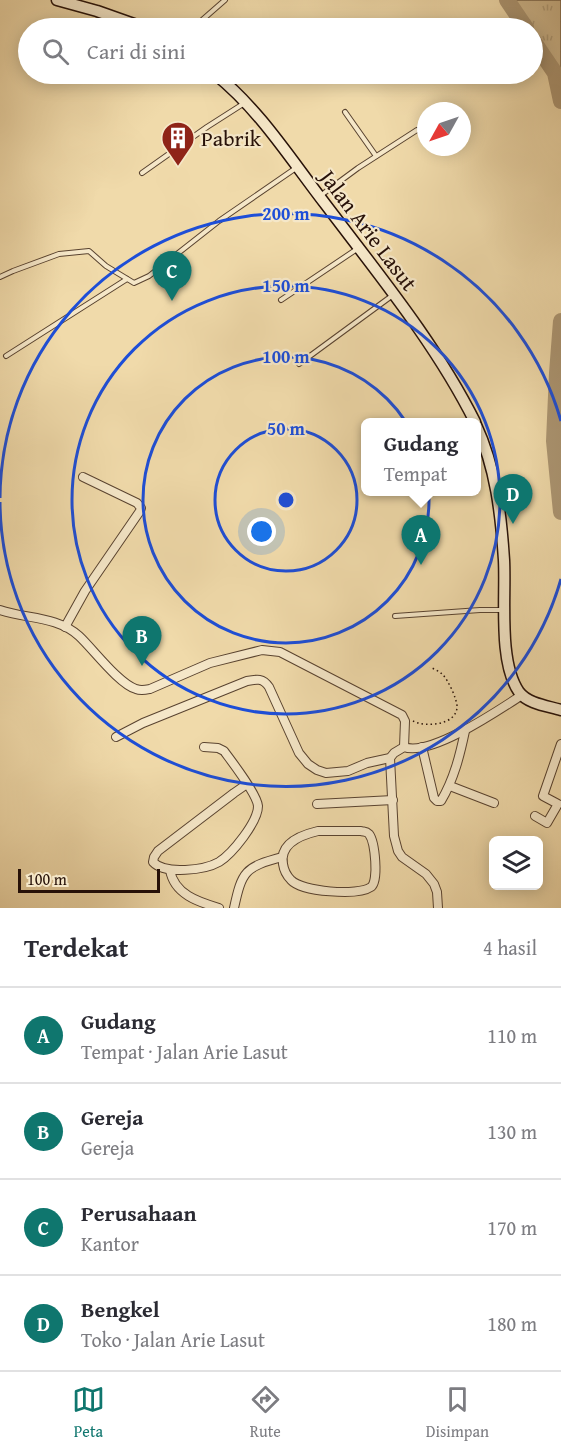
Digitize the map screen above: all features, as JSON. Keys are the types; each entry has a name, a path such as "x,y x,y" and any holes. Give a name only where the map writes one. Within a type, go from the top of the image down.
{"main road":[{"path":"57,0 117,18"},
{"name":"Jalan Arie Lasut","path":"225,84 264,123 394,295 428,343 473,418"},
{"name":"Jalan Arie Lasut","path":"481,436 495,480 500,512 506,647 509,667 512,680 522,695"},
{"path":"522,695 531,701 561,710"}],"street":[{"path":"65,627 141,508 137,503 83,477"},
{"path":"0,610 46,620 65,627 78,635 128,685 140,690 150,689 210,663 262,650 280,652 402,715 405,722 404,747"},
{"path":"116,737 143,723 247,681 258,679 264,681 269,687 298,753 303,759 317,770 326,773 340,773 367,763 390,758 404,747 410,749 422,747 465,731 522,695"},
{"path":"422,747 435,800 441,801 450,786 465,731"},
{"path":"535,816 547,823 558,804 543,796 561,744"},
{"path":"204,747 224,751 248,784 258,806 255,820 234,848 220,861 202,868 170,870 156,865 153,862 158,851 248,784"},
{"path":"390,758 394,836 398,851 402,857 426,874 434,884 438,908"},
{"path":"450,786 494,804"},
{"path":"317,804 393,800"},
{"path":"318,831 365,832 372,842 376,864 375,879 369,888 351,891 330,892 308,888 295,884 289,879 284,870 282,857 287,846 305,834 318,831"},
{"path":"234,908 239,885 244,875 252,867 282,857"},
{"path":"170,870 175,885 183,893 201,903 219,908"}],"lane":[{"path":"205,18 225,0"},
{"path":"142,173 245,103"},
{"path":"345,112 376,156"},
{"path":"319,196 417,130"},
{"path":"0,277 59,254 89,251 106,266 134,282 149,276 219,221 297,167"},
{"path":"281,300 359,248"},
{"path":"6,356 127,279"},
{"path":"299,364 394,295"},
{"path":"395,616 505,610"}],"path":[{"path":"402,715 416,723 438,725 455,714 457,708 446,678 430,667"}],"green space":[{"path":"511,0 561,0 561,91 544,64 543,18 523,18"}],"waterway":[{"path":"507,0 519,18"},
{"path":"543,55 555,73 561,101"},
{"path":"561,321 554,441 561,512"}],"place":[{"name":"Pabrik","path":"178,167"},
{"name":"Perusahaan","path":"172,301"},
{"name":"Bengkel","path":"513,524"},
{"name":"Gudang","path":"421,565"},
{"name":"Gereja","path":"142,666"}]}
